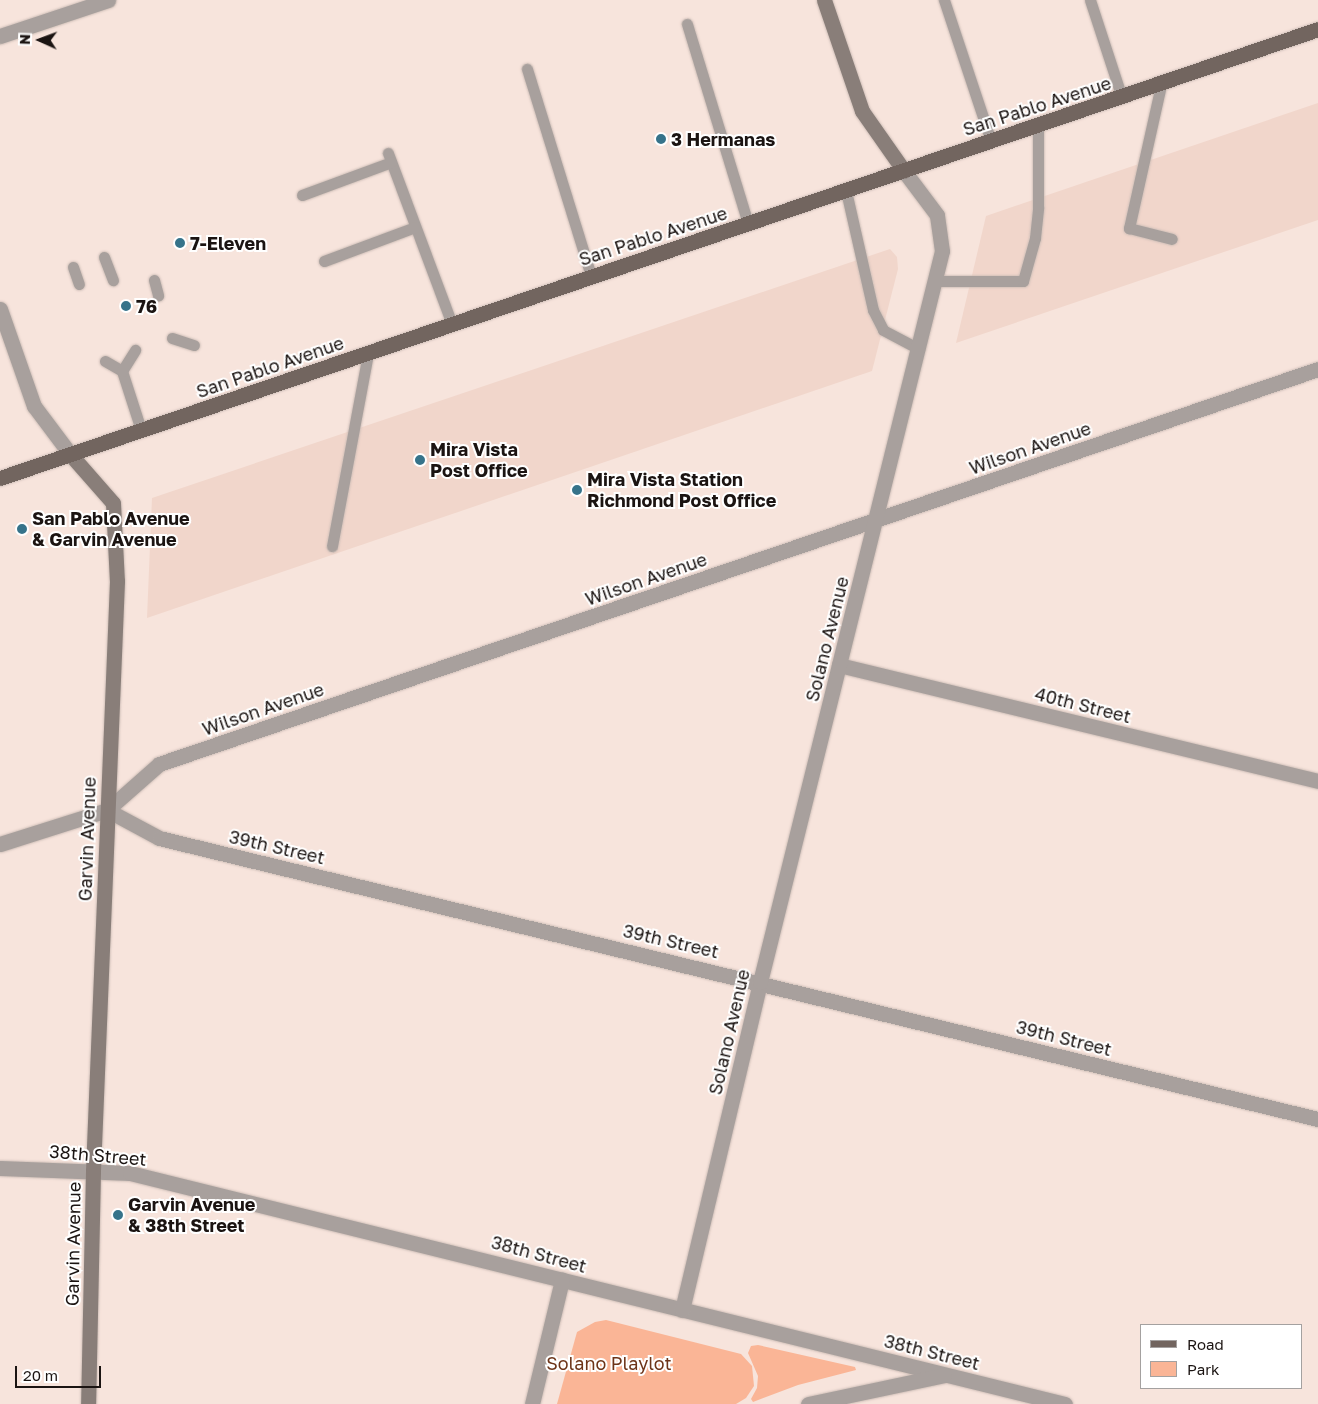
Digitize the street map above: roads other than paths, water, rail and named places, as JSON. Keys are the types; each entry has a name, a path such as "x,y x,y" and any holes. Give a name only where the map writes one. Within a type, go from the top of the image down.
{"main road":[{"name":"San Pablo Avenue","path":"0,478 591,276 1122,98 1318,29"}],"street":[{"path":"0,36 108,0"},
{"name":"Solano Avenue","path":"682,1310 760,982 877,520 942,251 937,215 862,110 824,0"},
{"name":"Garvin Avenue","path":"0,309 34,406 70,454 113,503 117,581 93,1171 88,1404"},
{"name":"Wilson Avenue","path":"0,844 107,810 159,764 1318,370"},
{"name":"40th Street","path":"839,665 1318,781"},
{"name":"39th Street","path":"107,810 159,838 760,982 1318,1119"},
{"name":"38th Street","path":"0,1168 130,1173 1065,1404"},
{"path":"532,1404 562,1280"},
{"path":"808,1404 948,1374"}],"lane":[{"path":"944,0 991,141"},
{"path":"1090,0 1122,98"},
{"path":"687,24 748,224"},
{"path":"527,69 591,276"},
{"path":"1161,84 1129,228 1172,239"},
{"path":"935,282 1023,281 1035,238 1038,206 1038,126"},
{"path":"302,195 390,158 452,324"},
{"path":"846,191 873,310 883,330 919,349"},
{"path":"324,261 415,227"},
{"path":"104,257 113,280"},
{"path":"73,267 79,284"},
{"path":"154,280 158,295"},
{"path":"172,338 194,346"},
{"path":"122,371 135,350"},
{"path":"332,546 368,353"},
{"path":"105,360 122,371 141,430"}],"place":[{"name":"3 Hermanas","path":"661,139"},
{"name":"7-Eleven","path":"180,243"},
{"name":"76","path":"126,306"},
{"name":"Mira Vista Post Office","path":"420,460"},
{"name":"Mira Vista Station Richmond Post Office","path":"577,490"},
{"name":"San Pablo Avenue & Garvin Avenue","path":"22,529"},
{"name":"Garvin Avenue & 38th Street","path":"118,1215"}],"park label":[{"name":"Solano Playlot","path":"609,1363"}]}
